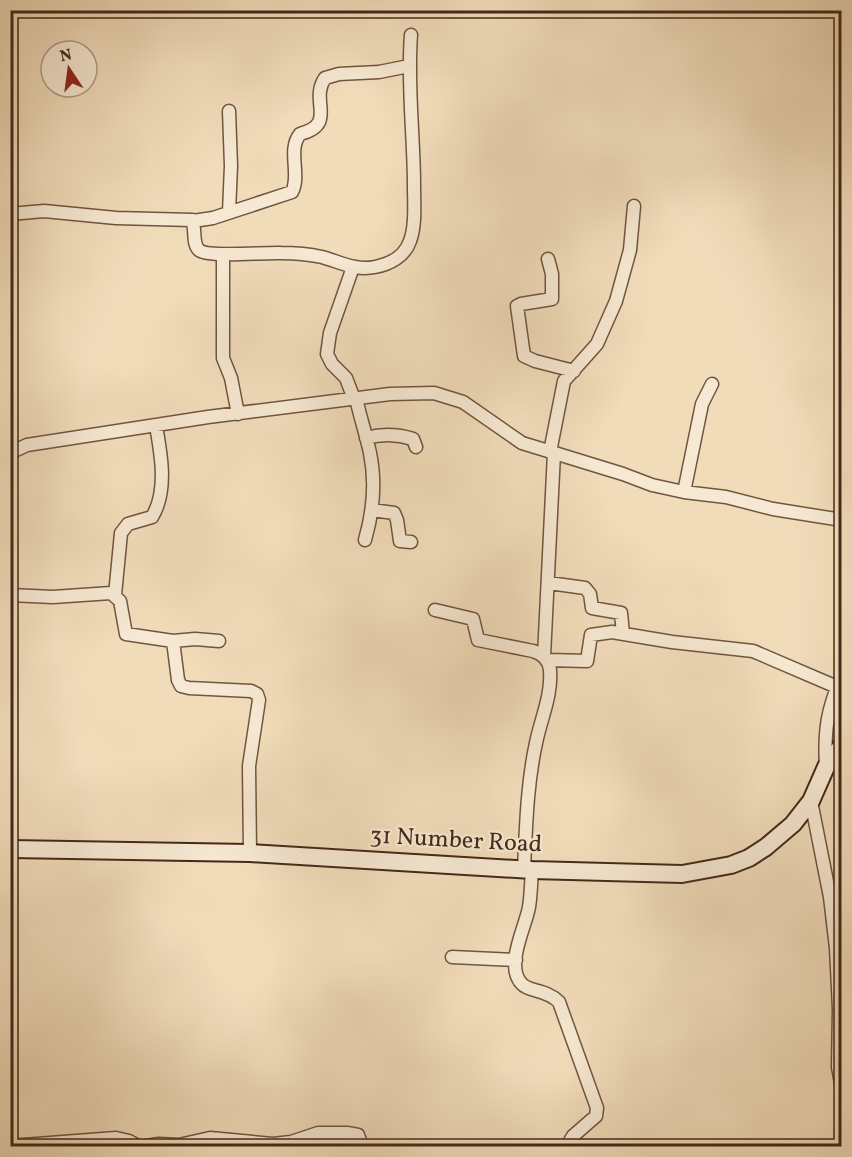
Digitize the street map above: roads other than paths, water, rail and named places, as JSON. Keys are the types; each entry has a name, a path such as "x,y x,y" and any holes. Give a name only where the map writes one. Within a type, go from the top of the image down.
{"main road":[{"name":"31 Number Road","path":"10,849 250,854 528,869 682,874 731,865 749,858 766,847 793,824 811,801 826,767 842,745"}],"street":[{"path":"194,221 199,250 223,255 260,252 293,253 365,268 387,264 400,256 410,241 414,179 409,66 411,35"},
{"path":"10,214 45,211 116,218 194,221 285,196 294,190 296,142 300,134 314,131 318,125 321,115 320,89 325,78 339,74 373,73 409,66"},
{"path":"229,111 231,166 229,212"},
{"path":"567,1146 573,1136 596,1116 597,1108 558,1002 545,992 524,986 516,972 519,938 528,911 532,769 536,742 548,700 550,670 546,658 545,623 549,583 552,452 562,386 597,344 616,301 630,250 634,206"},
{"path":"223,255 223,358 231,378 238,414"},
{"path":"548,259 552,274 552,299 517,306 524,356 574,371"},
{"path":"353,267 330,333 327,354 332,364 346,378 355,399 372,462 372,510 365,540"},
{"path":"684,492 702,404 712,384"},
{"path":"12,449 238,414 355,399 404,393 444,395 473,408 522,443 652,484 684,492 726,497 773,509 842,520"},
{"path":"156,426 161,466 159,497 152,517 128,524 121,532 115,595 121,606 126,634 173,641 195,639 219,641"},
{"path":"366,438 385,435 410,438 413,439 416,447"},
{"path":"372,510 394,513 400,541 411,543"},
{"path":"549,583 585,588 590,594 592,608 621,613 623,634"},
{"path":"10,595 72,597 106,593 115,595"},
{"path":"435,610 471,618 474,621 477,639 483,642 533,651 546,658 587,661 591,635 603,632 753,651 839,681 824,736 826,767"},
{"path":"173,641 178,680 181,686 251,691 258,696 249,766 250,854"},
{"path":"811,801 828,886 836,948 839,1009 838,1067 842,1089"},
{"path":"452,957 516,960"},
{"path":"146,1146 179,1145 210,1138 273,1145 318,1133 358,1135 362,1146"},
{"path":"10,1146 116,1138 138,1146"}]}
